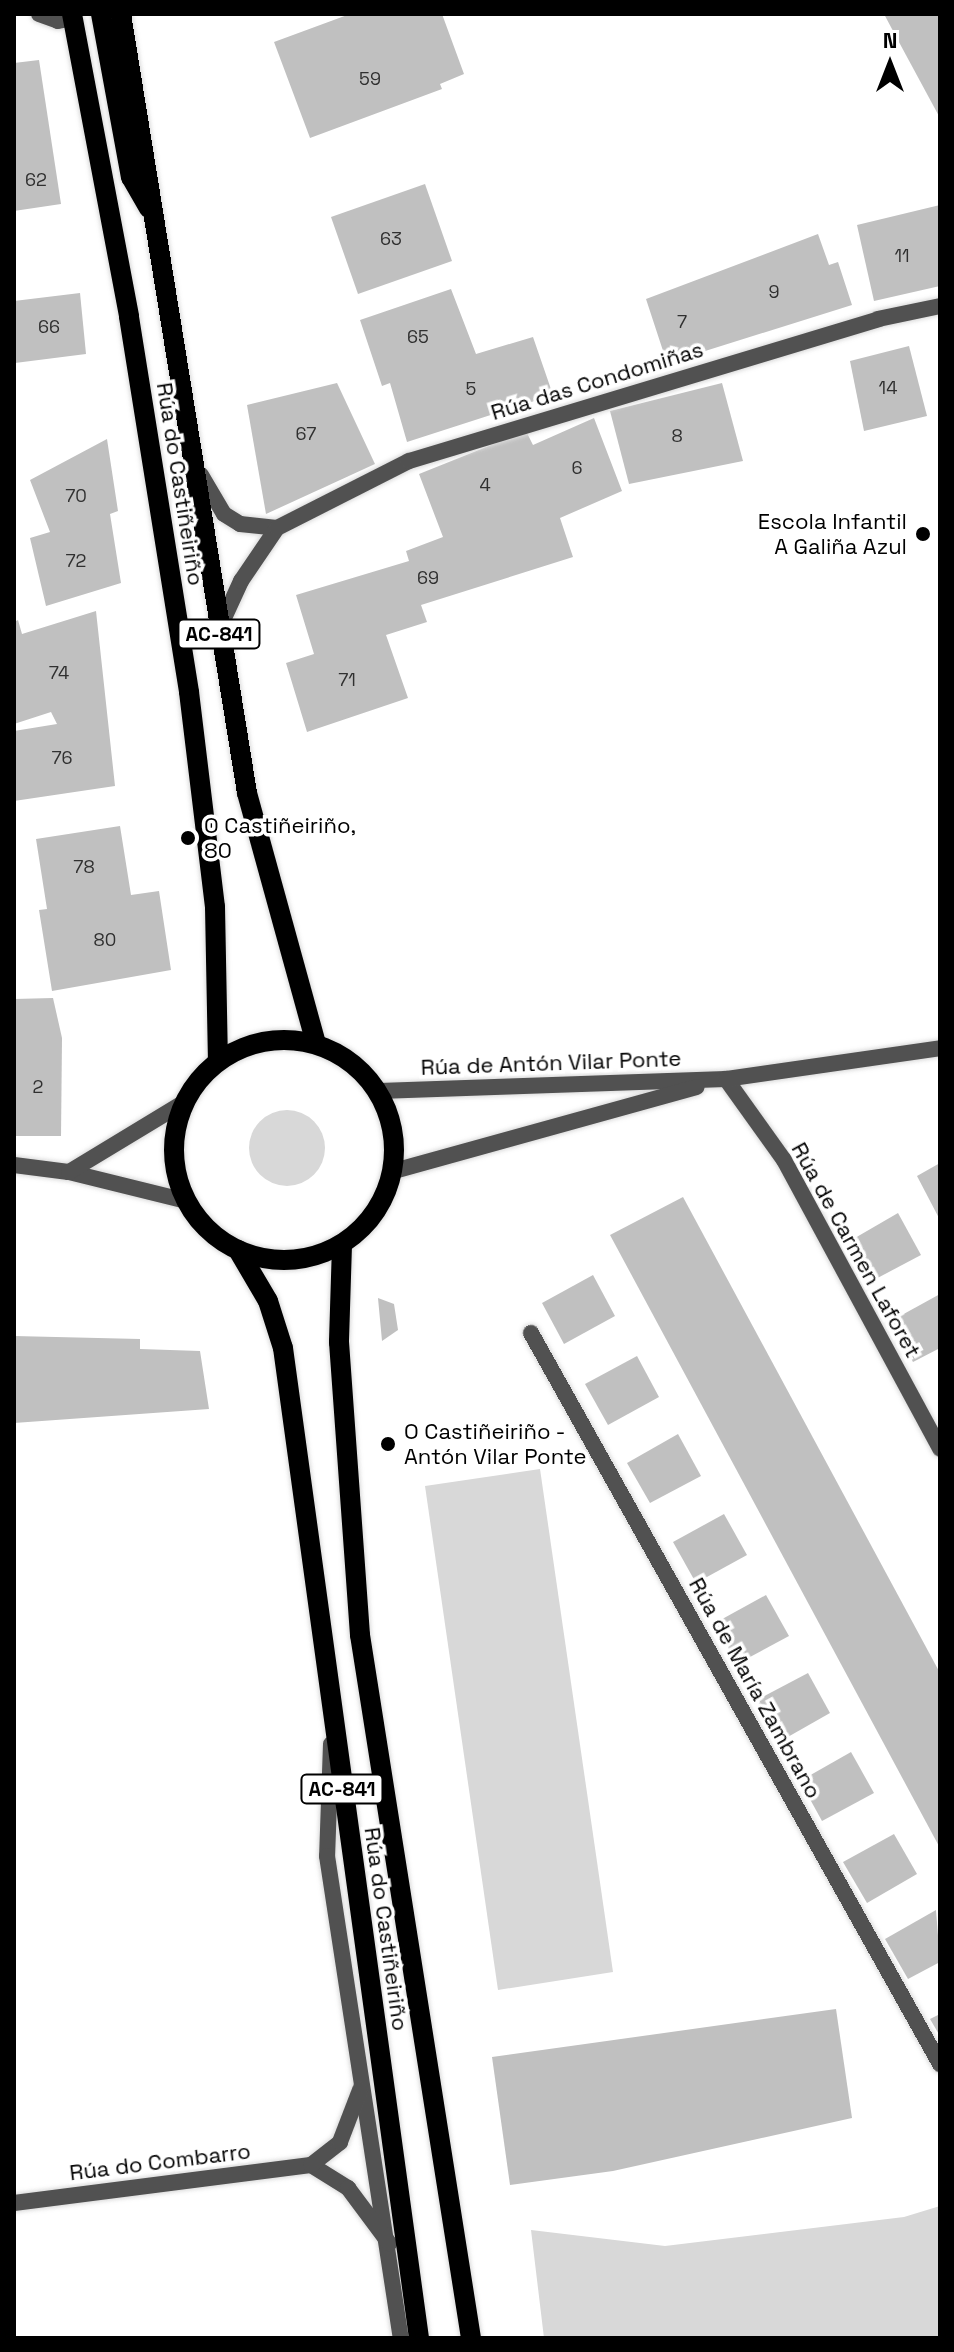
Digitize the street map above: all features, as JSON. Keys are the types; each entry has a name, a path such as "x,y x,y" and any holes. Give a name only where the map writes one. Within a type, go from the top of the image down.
{"main road":[{"path":"101,14 131,177 155,218"},
{"name":"Rúa do Castiñeiriño","path":"121,14 218,631 262,858 316,1043"},
{"name":"Rúa do Castiñeiriño","path":"74,15 129,317 189,692 215,907 218,1060"},
{"name":"Rúa do Castiñeiriño","path":"282,1038 316,1043 352,1061 379,1091 396,1143 394,1171 384,1200 366,1225 342,1245 308,1258 272,1260 238,1250 208,1230 186,1201 175,1169 174,1136 183,1103 218,1060 248,1045 282,1038"},
{"name":"Rúa do Castiñeiriño","path":"342,1245 339,1342 360,1635 471,2338"},
{"name":"Rúa do Castiñeiriño","path":"238,1250 268,1301 283,1348 419,2338"}],"street":[{"path":"39,14 58,21 74,15"},
{"name":"Rúa das Condomiñas","path":"218,631 241,581 277,528 409,461 878,319 940,306"},
{"path":"191,452 213,502 224,514 240,524 277,528"},
{"name":"Rúa de Antón Vilar Ponte","path":"379,1091 726,1079 940,1048"},
{"name":"Rúa de Antón Vilar Ponte","path":"394,1171 726,1079"},
{"name":"Rúa de Carmen Laforet","path":"726,1079 784,1160 940,1448"},
{"path":"69,1172 183,1103"},
{"path":"14,1165 69,1172 186,1201"},
{"name":"Rúa de María Zambrano","path":"531,1333 940,2064"},
{"path":"332,1719 327,1856 360,2090 389,2243 401,2338"},
{"path":"360,2090 340,2142 311,2165 348,2188 389,2243"},
{"name":"Rúa do Combarro","path":"14,2203 311,2165"}],"shaded area":[{"path":"287,1110 301,1113 314,1121 322,1134 325,1148 322,1162 314,1175 301,1183 287,1186 273,1183 260,1175 252,1162 249,1148 252,1134 260,1121 273,1113"},
{"path":"540,1469 613,1972 498,1990 425,1486"},
{"path":"940,2206 940,2338 544,2338 531,2230 665,2246 904,2217"}],"building":[{"path":"350,14 442,14 464,74 440,84 442,89 310,138 274,42"},
{"path":"884,14 940,14 940,118 900,44"},
{"path":"39,60 61,204 14,211 14,63"},
{"path":"425,184 452,261 358,294 331,217"},
{"path":"940,205 940,286 874,301 857,225"},
{"path":"818,234 829,265 838,262 852,305 667,363 646,299"},
{"path":"451,289 476,354 533,337 553,395 407,442 390,383 382,386 360,320"},
{"path":"80,293 86,354 15,363 14,301"},
{"path":"909,346 927,416 864,431 850,361"},
{"path":"337,383 375,464 266,514 247,405"},
{"path":"722,383 743,461 629,484 610,411"},
{"path":"594,418 622,491 560,518 573,557 421,605 427,622 386,635 408,698 307,732 286,663 314,654 296,595 409,561 406,551 443,537 419,474 526,431 533,445"},
{"path":"107,439 118,511 110,514 121,583 46,606 30,538 50,532 30,480"},
{"path":"96,611 115,786 14,801 14,731 57,724 51,712 14,724 14,622 18,620 22,634"},
{"path":"120,826 131,895 159,891 171,970 52,991 39,910 47,909 36,839"},
{"path":"53,998 62,1038 61,1136 14,1136 14,999"},
{"path":"940,1163 940,1220 917,1176"},
{"path":"683,1197 940,1673 940,1848 610,1235"},
{"path":"898,1213 921,1255 870,1282 848,1242"},
{"path":"593,1275 615,1316 564,1344 542,1303"},
{"path":"940,1294 940,1348 913,1362 891,1321"},
{"path":"378,1298 394,1304 398,1330 382,1341"},
{"path":"14,1336 140,1339 140,1349 200,1351 209,1409 14,1423"},
{"path":"637,1356 659,1397 608,1425 585,1384"},
{"path":"678,1434 701,1476 650,1503 627,1463"},
{"path":"724,1514 747,1555 696,1583 673,1542"},
{"path":"766,1595 789,1636 737,1664 715,1623"},
{"path":"808,1673 830,1713 779,1742 757,1700"},
{"path":"851,1752 874,1793 822,1821 800,1781"},
{"path":"894,1834 917,1874 867,1903 843,1862"},
{"path":"936,1910 940,1962 908,1979 885,1939"},
{"path":"836,2009 852,2118 613,2171 510,2185 492,2057"},
{"path":"940,2014 940,2036 930,2019"}],"place":[{"name":"Escola Infantil A Galiña Azul","path":"923,534"},
{"name":"O Castiñeiriño, 80","path":"188,838"},
{"name":"O Castiñeiriño - Antón Vilar Ponte","path":"388,1444"}]}
